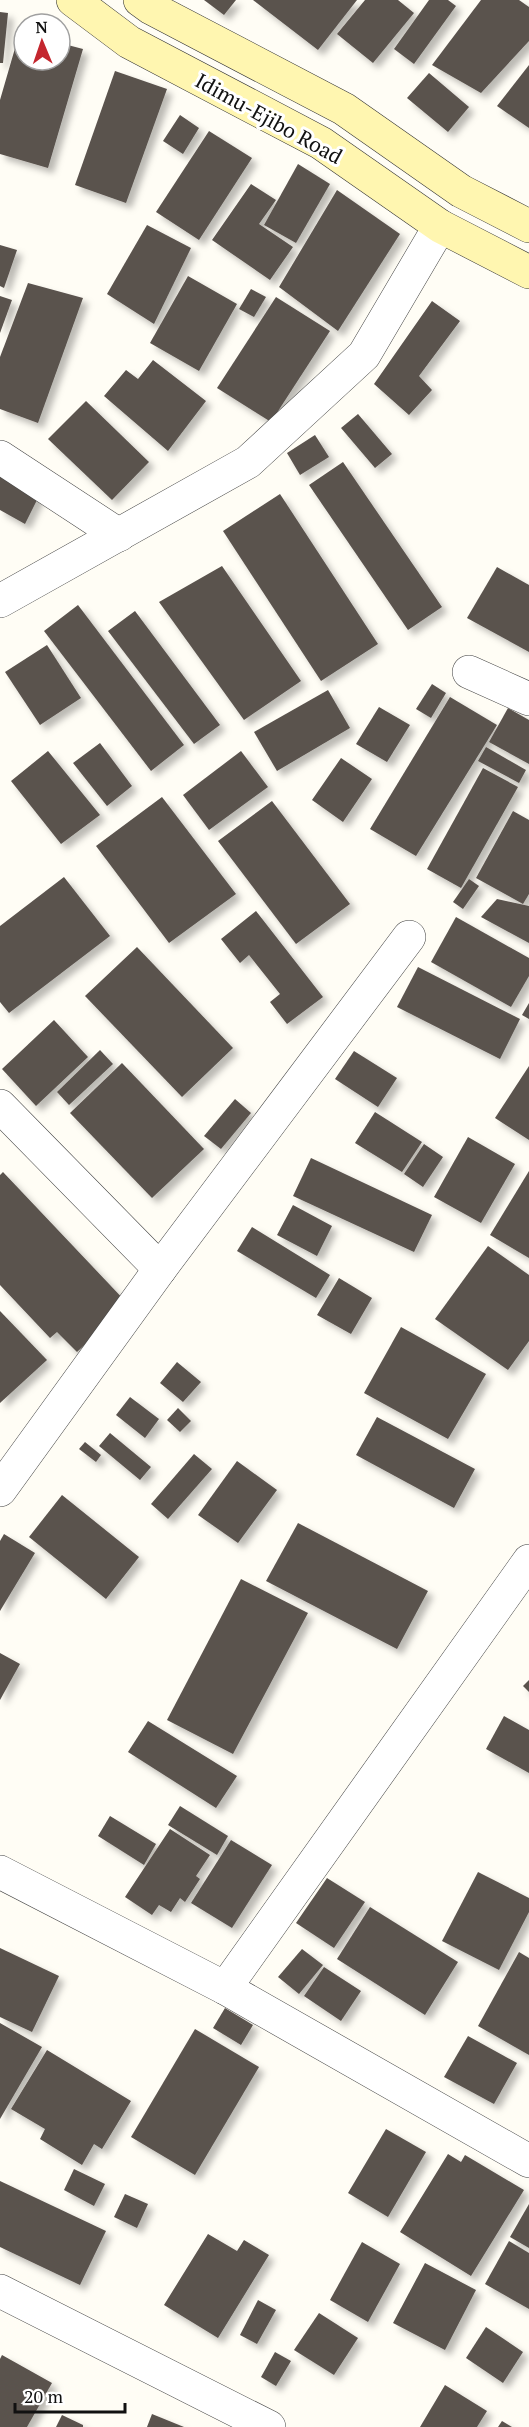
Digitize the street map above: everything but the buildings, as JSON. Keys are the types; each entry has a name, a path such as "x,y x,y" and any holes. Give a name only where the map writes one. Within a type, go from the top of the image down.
{"main road":[{"name":"Idimu-Ejibo Road","path":"73,0 129,42 321,143 440,226 529,272"},
{"name":"Idimu-Ejibo Road","path":"140,0 151,8 344,109 461,191 529,226"}],"street":[{"path":"0,601 248,462 364,355 440,226"},
{"path":"0,457 119,535"},
{"path":"470,672 529,699"},
{"path":"0,1490 160,1269 409,937"},
{"path":"0,1106 160,1269"},
{"path":"225,1988 529,1561"},
{"path":"0,1872 225,1988 529,2161"},
{"path":"0,2291 269,2427"}]}
